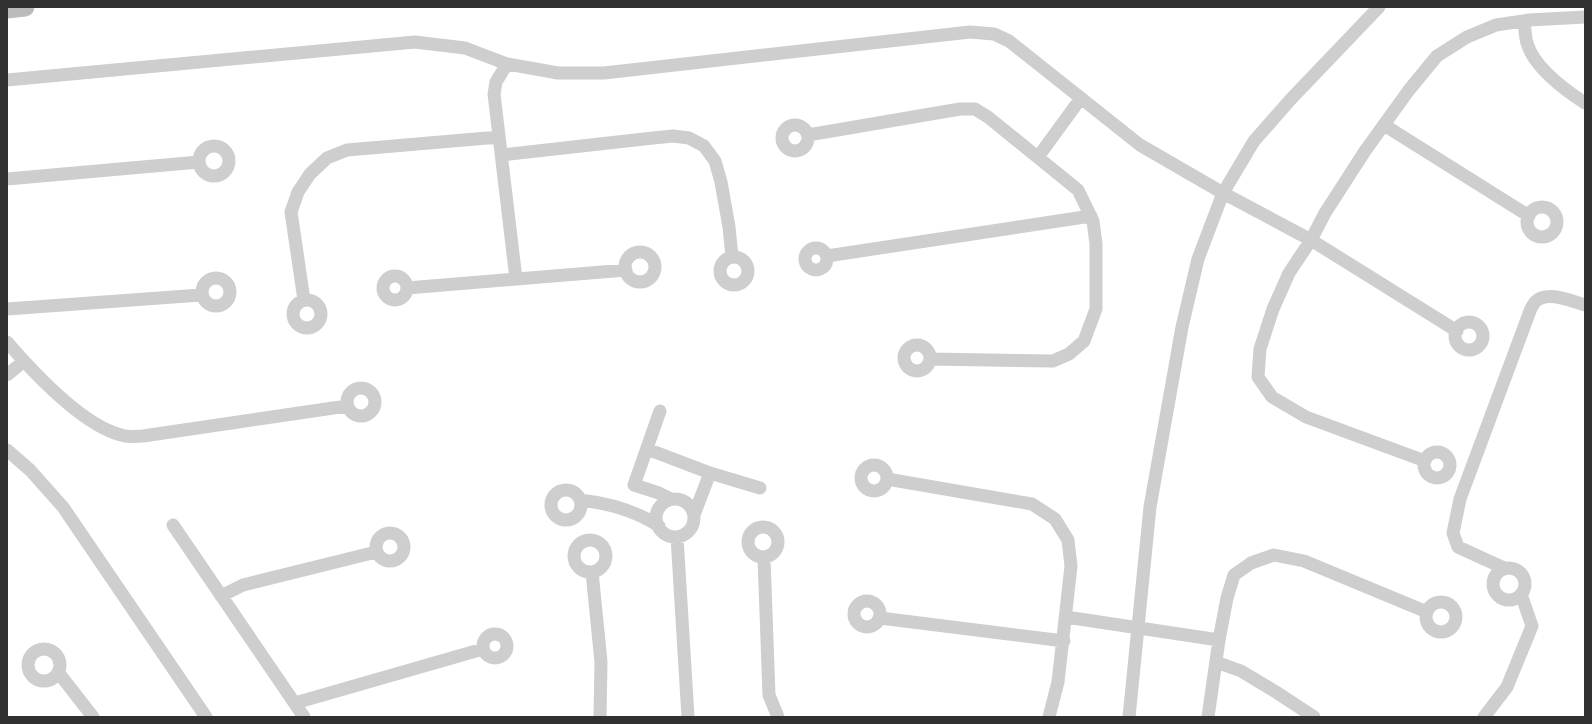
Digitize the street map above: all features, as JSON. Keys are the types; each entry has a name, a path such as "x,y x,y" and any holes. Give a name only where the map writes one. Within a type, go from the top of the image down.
{"main road":[{"path":"7,9 25,7"}],"street":[{"path":"1129,717 1150,507 1182,327 1198,259 1223,193 1254,141 1291,99 1379,7"},
{"path":"1425,461 1306,416 1272,397 1258,377 1260,349 1273,309 1289,273 1311,240 1325,213 1365,151 1409,90 1437,56 1467,37 1496,25 1524,21 1585,17"},
{"path":"1524,21 1527,44 1537,62 1565,91 1585,103"},
{"path":"7,80 415,42 465,48 507,64 558,73 604,73 970,32 994,34 1009,41 1140,145 1223,193 1311,240 1457,331"},
{"path":"507,64 496,82 494,94 516,279"},
{"path":"1038,157 1081,98"},
{"path":"808,135 960,109 975,109 988,117 1078,190 1092,216 1096,244 1096,309 1084,341 1069,354 1053,361 930,359"},
{"path":"1384,125 1529,216"},
{"path":"501,155 673,136 689,138 704,146 715,161 722,182 732,257"},
{"path":"304,300 291,212 298,192 310,174 327,158 347,150 499,137"},
{"path":"7,179 199,162"},
{"path":"827,256 1092,216"},
{"path":"407,288 626,270"},
{"path":"7,309 201,295"},
{"path":"1484,717 1507,688 1532,626 1521,594 1524,585 1522,575 1514,569 1504,568 1458,547 1453,533 1460,499 1532,306 1535,302 1547,297 1565,299 1585,305"},
{"path":"7,342 24,361 71,405 98,425 125,436 144,436 347,406"},
{"path":"7,375 24,361"},
{"path":"580,500 658,510 683,500 691,509 694,521 688,532 677,537 665,533 658,510 634,485 660,411"},
{"path":"647,449 710,473 760,488"},
{"path":"7,450 30,470 63,507 206,717"},
{"path":"691,509 700,498 710,473"},
{"path":"887,479 1032,504 1055,519 1068,540 1071,566 1064,641 1058,682 1048,717"},
{"path":"172,525 304,717"},
{"path":"677,537 688,717"},
{"path":"221,596 243,585 376,552"},
{"path":"1208,717 1219,640 1227,598 1234,575 1251,563 1274,555 1304,561 1427,612"},
{"path":"764,558 769,695 778,717"},
{"path":"1504,568 1496,574 1493,584 1494,590 1501,597 1506,599 1512,599 1521,594"},
{"path":"592,572 601,662 600,717"},
{"path":"1066,616 1219,640"},
{"path":"880,618 1064,641"},
{"path":"295,703 483,649"},
{"path":"1216,662 1241,671 1314,717"},
{"path":"58,672 94,717"}]}
